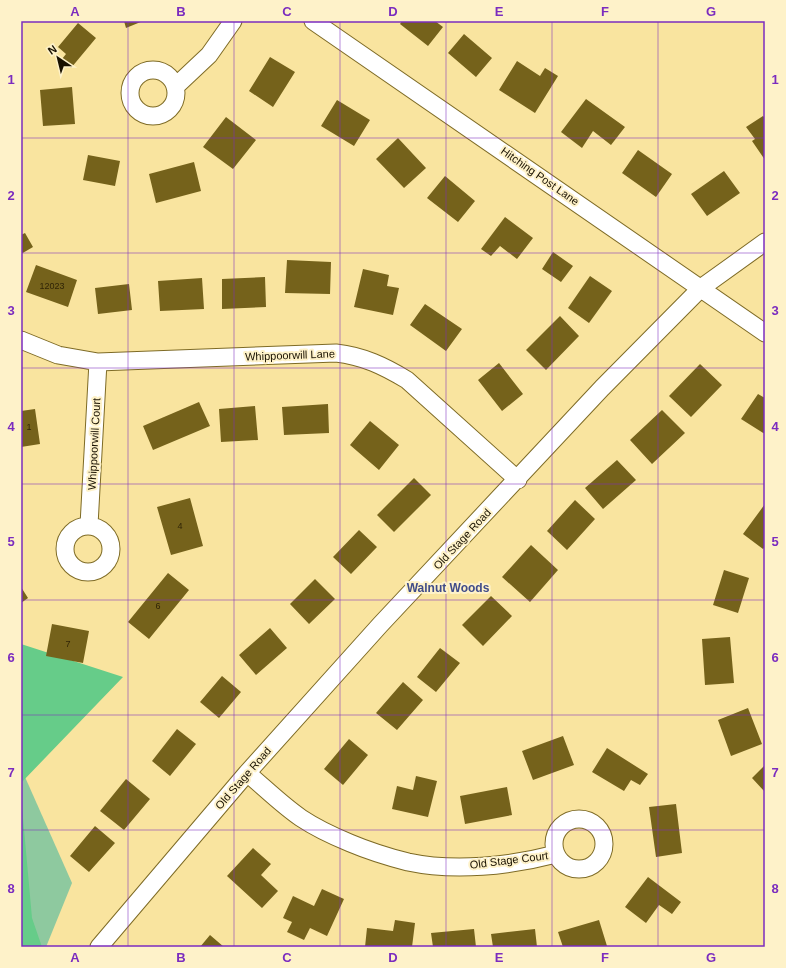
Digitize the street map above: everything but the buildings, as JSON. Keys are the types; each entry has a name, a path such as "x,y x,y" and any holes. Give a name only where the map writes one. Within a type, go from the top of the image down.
{"street":[{"path":"175,87 210,55 233,21"},
{"name":"Hitching Post Lane","path":"313,21 765,333"},
{"name":"Old Stage Road","path":"99,947 247,773 380,625 518,480 602,388 701,288 765,242"},
{"name":"Whippoorwill Lane","path":"21,340 58,355 98,362 336,353 358,357 389,369 407,380 518,480"},
{"name":"Whippoorwill Court","path":"89,525 98,362"},
{"name":"Old Stage Court","path":"247,773 301,818 334,836 372,852 409,862 444,866 488,865 556,854"}],"green space":[{"path":"21,644 123,677 21,783"},
{"path":"21,768 72,883 46,947 21,947"},
{"path":"21,796 32,918 42,947 21,947"}],"district":[{"name":"Walnut Woods","path":"448,588"}]}
